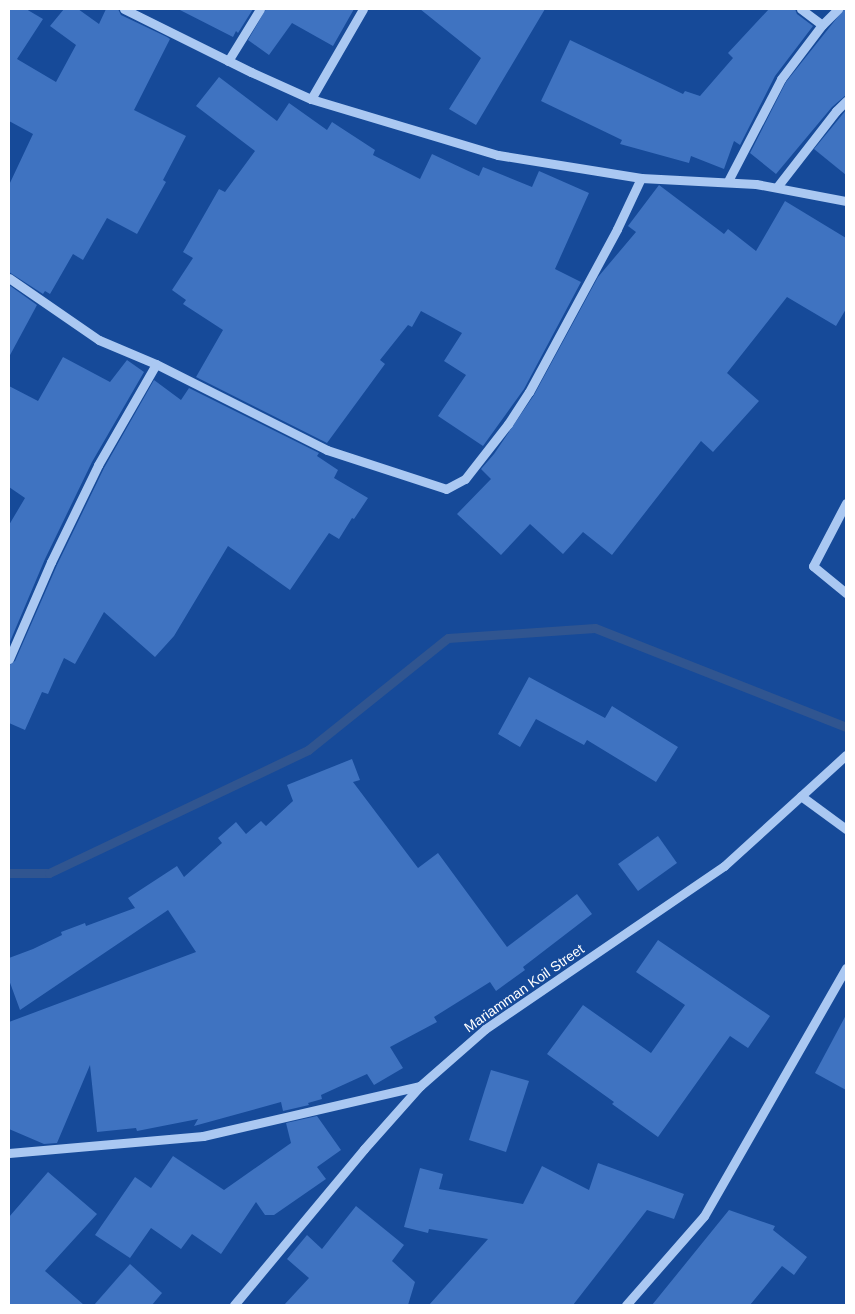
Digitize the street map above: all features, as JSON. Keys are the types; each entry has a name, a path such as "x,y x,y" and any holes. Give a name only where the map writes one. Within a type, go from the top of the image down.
{"street":[{"path":"124,9 228,61 312,99 498,155 641,178 728,182 777,187 846,201"},
{"path":"228,61 260,9"},
{"path":"312,99 363,9"},
{"path":"801,9 822,25"},
{"path":"728,182 781,79 822,25 838,9"},
{"path":"777,187 836,111 846,101"},
{"path":"9,278 99,340 156,364 327,450 446,489 465,479 508,424 529,392 617,228 641,178"},
{"path":"9,659 51,562 98,465 156,364"},
{"path":"846,503 814,566 846,593"},
{"name":"Mariamman Koil Street","path":"234,1305 364,1148 420,1086 485,1029 724,866 845,756"},
{"path":"801,796 846,830"},
{"path":"626,1305 704,1216 846,968"},
{"path":"9,1153 203,1136 420,1086"}],"building":[{"path":"9,9 26,9 43,19 17,59 56,82 76,45 50,26 64,9 78,9 99,24 106,9 118,9 121,15 170,39 134,110 186,136 163,180 166,182 137,234 107,218 83,260 73,254 50,294 45,291 43,294 9,272 9,185 33,134 9,121"},
{"path":"178,9 253,9 238,33 236,31 233,37"},
{"path":"266,9 354,9 333,46 292,23 269,55 248,40"},
{"path":"420,9 545,9 476,125 449,109 481,58"},
{"path":"769,9 795,9 797,14 813,26 775,76 740,145 734,141 724,169 691,156 689,163 620,144 622,140 541,101 570,40 683,94 685,91 700,96 733,58 728,53"},
{"path":"844,9 846,9 846,95 832,107 776,174 750,153 786,82"},
{"path":"219,77 277,121 289,103 327,130 332,122 375,150 373,155 420,179 432,154 479,176 483,167 532,187 539,171 589,193 555,269 581,282 524,389 483,446 438,416 466,375 444,361 462,333 421,311 412,327 408,325 380,360 385,364 327,443 196,377 223,330 183,304 186,300 172,290 193,258 183,252 219,189 225,192 255,151 196,106"},
{"path":"846,110 846,175 814,149"},
{"path":"659,185 724,234 728,229 756,251 785,201 846,238 846,309 836,326 787,297 727,373 759,401 713,452 701,441 612,555 583,532 563,554 530,524 501,555 457,514 491,479 481,469 494,454 534,395 598,277 636,232 628,226"},
{"path":"9,285 37,305 9,357"},
{"path":"63,357 110,382 127,360 144,372 92,462 45,559 9,644 9,525 25,498 9,487 9,386 38,401"},
{"path":"154,380 181,400 189,388 319,453 317,456 338,470 334,478 368,498 354,519 352,518 339,539 329,533 290,590 228,546 174,636 155,657 104,612 75,664 64,658 48,694 42,692 25,730 9,723 9,665 15,661 57,565 104,468"},
{"path":"529,677 605,718 612,706 678,747 656,782 587,740 584,745 536,719 520,747 498,734"},
{"path":"352,759 360,780 353,782 418,868 438,853 507,947 577,894 592,914 523,967 525,970 496,991 490,982 434,1017 437,1022 390,1047 403,1068 374,1085 367,1074 321,1095 322,1099 308,1103 309,1105 283,1111 281,1102 194,1126 198,1119 137,1131 136,1128 97,1132 90,1065 57,1143 44,1144 9,1129 9,1022 196,952 168,910 20,1010 9,980 9,958 62,935 61,932 85,923 86,926 135,908 128,898 177,866 184,877 222,843 218,838 236,822 246,834 261,821 266,826 293,801 287,785"},
{"path":"658,836 677,863 638,891 618,864"},
{"path":"658,940 770,1016 748,1048 730,1036 658,1137 612,1104 614,1102 547,1054 583,1005 651,1053 685,1005 636,972"},
{"path":"846,1015 846,1090 815,1073"},
{"path":"491,1070 529,1081 506,1152 469,1140"},
{"path":"317,1116 341,1150 317,1167 326,1179 274,1215 265,1215 256,1202 221,1254 192,1234 181,1249 151,1228 130,1258 95,1235 135,1177 151,1188 173,1156 224,1190 291,1143 286,1123"},
{"path":"598,1163 684,1194 674,1219 647,1210 573,1305 429,1305 488,1239 429,1229 428,1233 404,1227 420,1168 443,1174 439,1189 523,1204 542,1166 589,1190"},
{"path":"48,1172 97,1214 45,1271 84,1305 9,1305 9,1217"},
{"path":"356,1206 404,1245 392,1261 415,1282 408,1305 284,1305 309,1278 287,1259 307,1235 322,1249"},
{"path":"729,1210 775,1226 773,1230 807,1257 794,1275 782,1266 750,1305 652,1305"},
{"path":"130,1264 162,1293 152,1305 94,1305"}],"waterway":[{"path":"9,873 49,873 308,750 448,638 595,628 846,727"}]}
